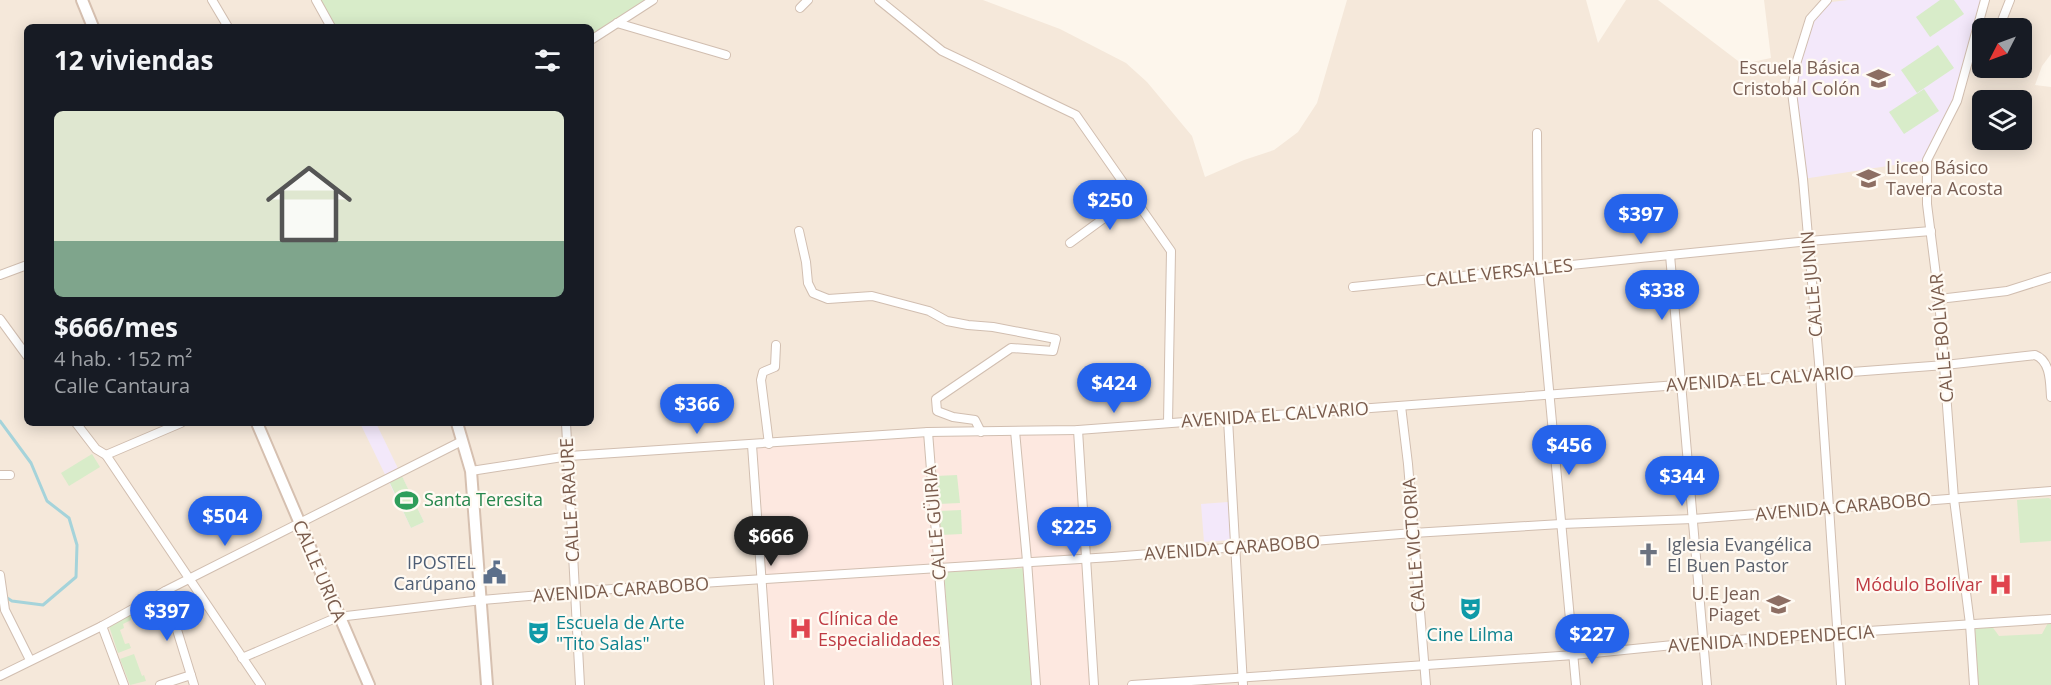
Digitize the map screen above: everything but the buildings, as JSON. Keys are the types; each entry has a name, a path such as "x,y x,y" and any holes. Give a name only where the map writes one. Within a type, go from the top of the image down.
{"main road":[{"path":"82,0 92,24"},
{"name":"CALLE URICA","path":"258,426 369,685"},
{"path":"458,426 471,471 487,685"}],"street":[{"path":"212,0 226,24"},
{"path":"316,0 329,24"},
{"path":"594,38 653,0"},
{"path":"800,8 808,0"},
{"path":"879,0 942,51 1076,115 1171,251 1168,423"},
{"name":"CALLE JUNIN","path":"1827,0 1810,19 1796,64 1792,92 1809,241 1820,374 1841,685"},
{"name":"CALLE BOLÍVAR","path":"1974,685 1970,624 1954,499 1939,299 1927,204 1928,160 1957,101 1985,0"},
{"path":"2003,18 2010,0"},
{"path":"617,23 726,55"},
{"path":"1537,133 1538,269 1576,685"},
{"path":"1070,243 1133,197"},
{"path":"799,231 808,283 813,293 828,299 872,296 929,311 947,321 1056,339 1053,351 1011,348 936,399 937,411 953,417 975,420 981,432"},
{"name":"CALLE VERSALLES","path":"1353,287 1809,241 1931,231"},
{"path":"1670,255 1707,685"},
{"path":"0,275 24,267"},
{"path":"1939,299 2007,291 2051,277"},
{"path":"0,320 24,352"},
{"path":"769,444 761,380 763,372 775,367 776,345"},
{"name":"AVENIDA EL CALVARIO","path":"471,471 569,456 928,432 1078,430 1945,365 2035,355 2043,360 2050,380 2051,397"},
{"name":"CALLE VICTORIA","path":"1401,406 1426,685"},
{"path":"1228,418 1243,681"},
{"path":"78,426 96,449 106,455 261,685"},
{"path":"106,455 174,426"},
{"name":"CALLE ARAURE","path":"566,426 580,685"},
{"path":"1078,430 1094,685"},
{"path":"1015,431 1028,561 1036,685"},
{"name":"CALLE GÜIRIA","path":"928,432 948,685"},
{"path":"0,676 462,441"},
{"path":"753,445 769,685"},
{"path":"0,475 10,475"},
{"name":"AVENIDA CARABOBO","path":"242,658 338,616 482,600 1236,548 1413,533 1693,519 2051,491"},
{"path":"0,575 4,610 30,660"},
{"path":"165,591 194,685"},
{"name":"AVENIDA INDEPENDECIA","path":"1132,685 1243,681 1423,664 1574,655 1703,642 2051,619"},
{"path":"102,626 124,685"},
{"path":"160,685 191,675"}],"shaded area":[{"path":"0,0 983,0 1060,29 1126,63 1147,82 1192,136 1205,177 1274,150 1298,132 1317,103 1347,0 1586,0 1598,43 1626,0 1658,0 1742,64 1771,58 1764,0 2051,0 2051,54 2042,66 2035,85 2051,87 2051,685 0,685"},
{"name":"Escuela Básica Cristobal Colón","path":"1848,0 1985,0 1980,18 1972,18 1972,47 1957,101 1927,160 1803,179 1792,92 1810,19 1823,3"},
{"name":"Santa Teresita","path":"361,426 377,426 424,522 411,528"},
{"path":"1078,430 1094,685 769,685 752,445 928,432"},
{"path":"1228,502 1231,540 1204,542 1201,504"}],"green space":[{"path":"316,0 653,0 594,38 594,24 328,24"},
{"path":"1940,0 1954,0 1964,14 1930,37 1916,17"},
{"path":"1938,45 1954,68 1917,93 1901,70"},
{"path":"1924,89 1939,111 1904,134 1889,112"},
{"path":"92,454 100,467 69,486 61,473"},
{"name":"Santa Teresita","path":"400,472 424,522 411,528 388,479"},
{"path":"957,475 960,503 938,504 936,476"},
{"path":"2049,498 2051,500 2051,541 2020,543 2017,500"},
{"path":"961,510 962,534 941,535 939,511"},
{"path":"1025,568 1032,685 952,685 944,572"},
{"path":"132,614 131,620 123,624 124,628 120,630 125,644 129,643 131,648 118,653 109,626"},
{"path":"2051,621 2051,685 1977,685 1975,626 1991,625 1999,636 2042,634"},
{"path":"134,654 146,681 130,685 120,659"}],"waterway":[{"path":"0,421 31,463 47,501 69,518 77,545 76,577 43,605 12,601 4,596"}],"place":[{"name":"Escuela Básica Cristobal Colón","path":"1878,78"},
{"name":"Liceo Básico Tavera Acosta","path":"1868,178"},
{"name":"Santa Teresita","path":"406,500"},
{"name":"Iglesia Evangélica El Buen Pastor","path":"1649,555"},
{"name":"IPOSTEL Carúpano","path":"494,573"},
{"name":"Módulo Bolívar","path":"2000,585"},
{"name":"U.E Jean Piaget","path":"1778,604"},
{"name":"Cine Lilma","path":"1470,609"},
{"name":"Clínica de Especialidades","path":"800,629"},
{"name":"Escuela de Arte \"Tito Salas\"","path":"538,633"}]}
